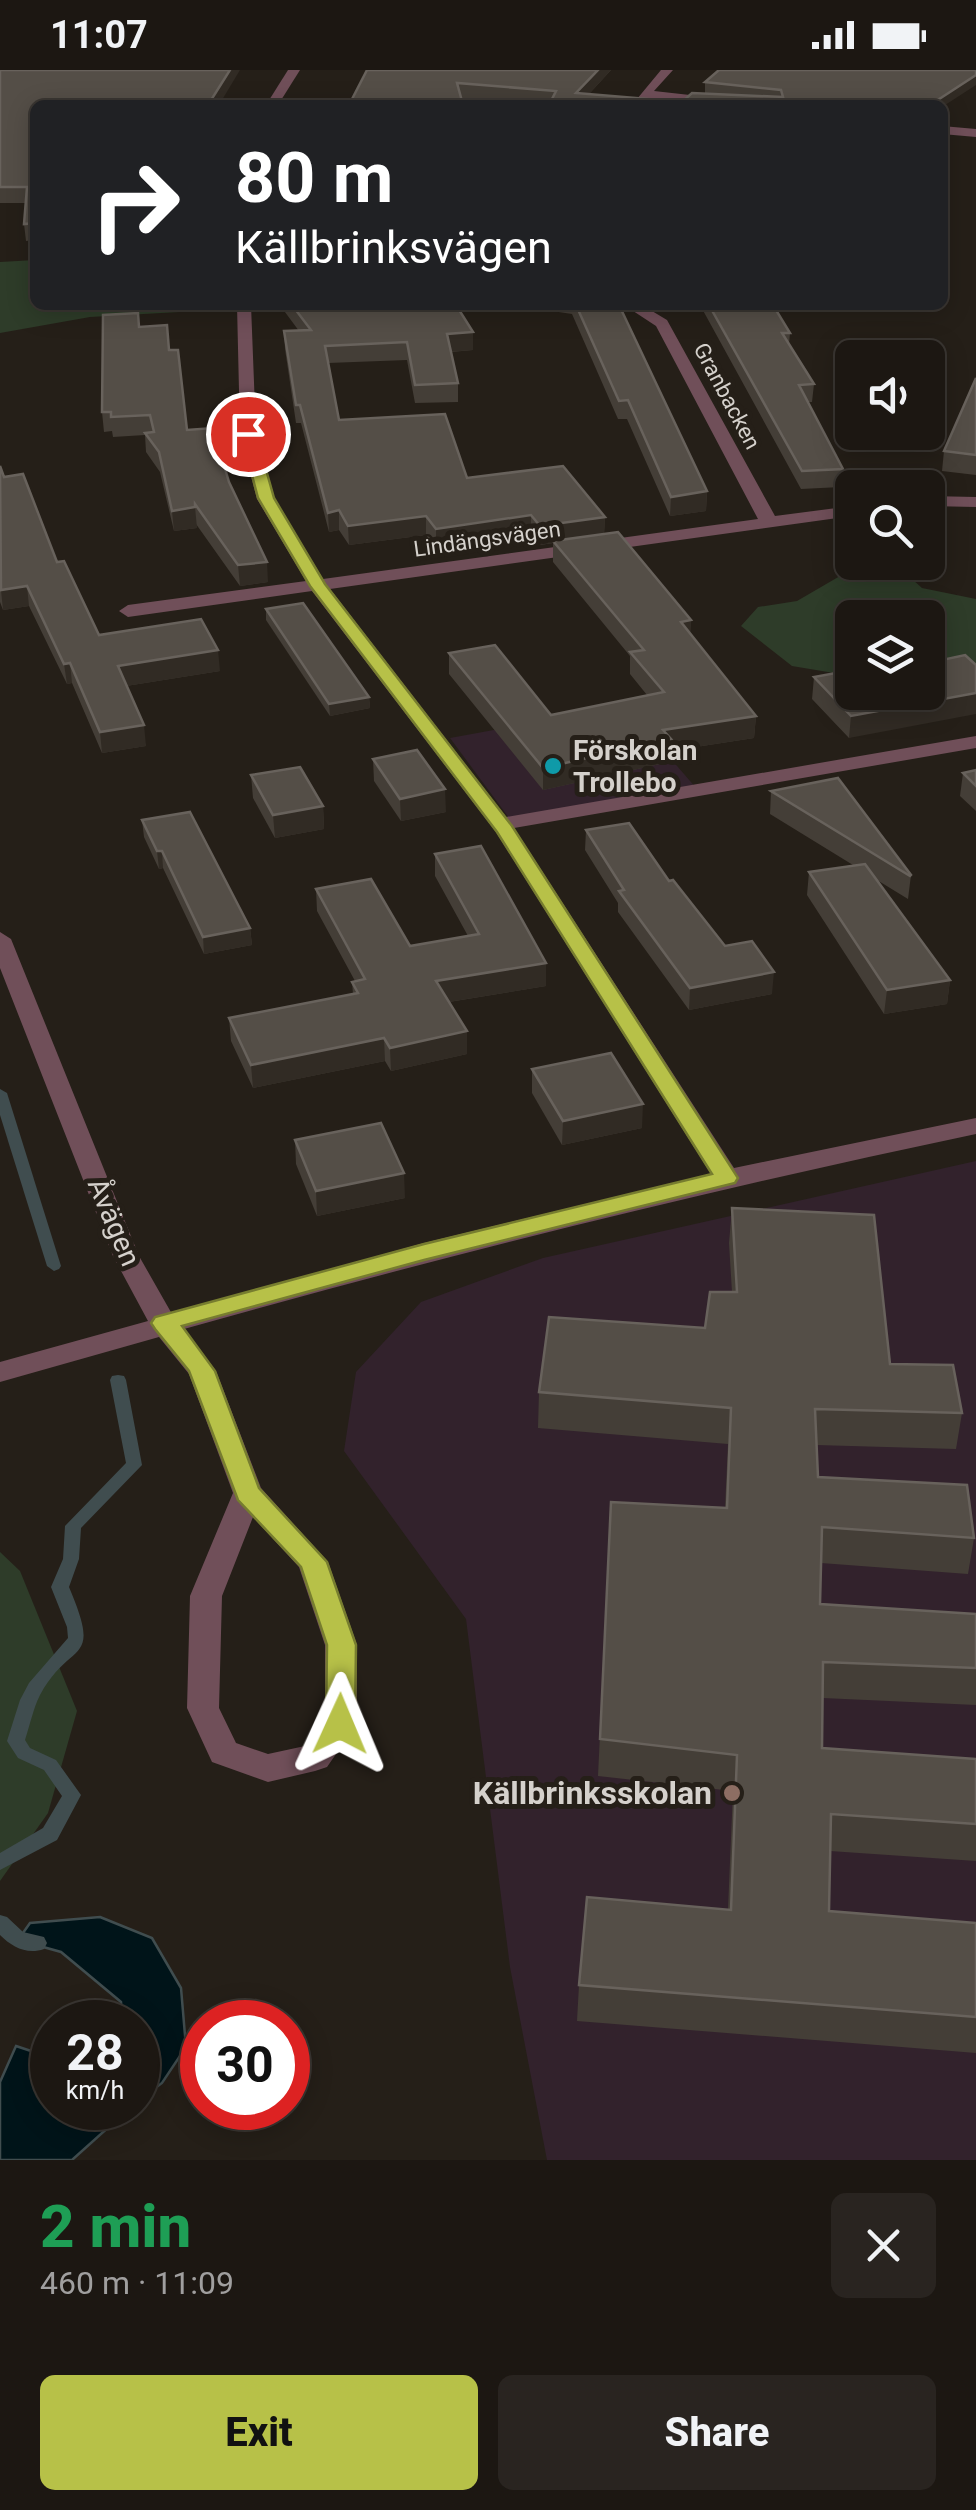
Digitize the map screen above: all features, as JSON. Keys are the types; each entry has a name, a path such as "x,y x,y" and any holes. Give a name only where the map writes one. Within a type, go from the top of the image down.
{"street":[{"path":"275,100 294,70"},
{"path":"640,100 667,70"},
{"path":"948,131 976,134"},
{"path":"248,310 249,439 266,498 318,586 501,824 726,1178"},
{"name":"Granbacken","path":"640,310 662,323 769,522"},
{"path":"945,502 976,502"},
{"name":"Lindängsvägen","path":"128,611 835,513"},
{"path":"501,824 976,742"},
{"name":"Åvägen","path":"0,938 126,1256 164,1323 189,1349 202,1371 248,1493 313,1562 342,1645 340,1724 315,1757 268,1768 224,1752 203,1708 206,1596 248,1493"},
{"path":"0,1372 424,1252 726,1178 976,1126"}],"shaded area":[{"path":"625,706 697,789 512,822 450,738"},
{"name":"Källbrinksskolan","path":"976,1161 976,2160 547,2160 510,1967 466,1619 344,1451 356,1372 421,1302 543,1258"},
{"path":"100,1917 152,1938 181,1988 182,2000 180,2056 162,2083 160,2000 119,2000 61,1952 18,1940 30,1923"},
{"path":"16,2046 30,2051 30,2130 105,2130 72,2160 0,2160 0,2082"}],"green space":[{"path":"30,260 30,310 215,310 90,317 0,333 0,262"},
{"path":"835,579 913,580 922,588 976,599 976,669 945,672 945,600 835,600 835,673 792,666 741,626 758,607 797,601"},
{"path":"0,1552 20,1571 77,1711 48,1813 0,1881"}],"building":[{"path":"0,70 230,70 211,100 30,100 30,223 24,224 27,187 0,187"},
{"path":"367,70 598,70 576,93 661,100 552,100 556,91 457,83 462,100 352,100"},
{"path":"719,70 976,70 976,75 938,100 684,100 692,93 783,97 781,90 705,82"},
{"path":"296,310 459,310 473,332 447,334 458,383 415,385 407,342 325,346 339,420 445,414 467,478 563,466 605,517 540,526 531,515 436,529 426,516 348,526 339,510 328,513 300,405 296,405 284,331 311,330"},
{"path":"578,310 621,310 707,491 671,497 628,400 619,401"},
{"path":"712,310 776,310 790,333 782,333 814,384 799,385 843,469 802,471"},
{"path":"138,313 139,327 167,325 169,350 178,350 187,430 213,428 229,482 267,562 238,565 195,504 172,511 159,452 145,433 154,432 150,415 111,417 111,412 102,412 103,315"},
{"path":"976,378 976,455 945,449"},
{"path":"0,466 4,477 23,474 57,562 64,561 99,635 201,619 218,650 118,666 144,725 100,732 70,663 64,664 27,586 1,590"},
{"path":"618,532 691,620 681,622 756,716 663,730 671,739 543,768 449,653 495,645 551,715 664,692 630,652 644,650 553,541"},
{"path":"303,603 369,697 329,704 266,609"},
{"path":"965,655 976,665 976,693 945,699 945,659"},
{"path":"835,673 835,699 814,677"},
{"path":"845,710 884,710 851,716"},
{"path":"417,750 445,789 400,799 373,759"},
{"path":"300,767 323,806 273,815 251,775"},
{"path":"976,770 976,786 963,773"},
{"path":"838,778 911,875 910,876 771,791"},
{"path":"190,812 250,928 203,937 162,851 157,851 142,820"},
{"path":"629,823 669,881 673,880 725,946 752,941 774,972 690,988 619,891 624,890 586,830"},
{"path":"481,846 546,963 436,981 467,1031 390,1048 384,1038 251,1065 229,1018 358,993 352,982 365,979 316,889 371,879 410,946 479,934 435,854"},
{"path":"865,864 950,980 887,990 809,872"},
{"path":"611,1053 643,1104 563,1121 532,1069"},
{"path":"381,1123 404,1173 316,1191 295,1140"},
{"path":"732,1208 874,1215 890,1364 953,1365 962,1413 815,1409 818,1477 967,1485 974,1538 822,1527 820,1604 976,1614 976,1668 823,1662 822,1748 976,1759 976,1824 831,1814 829,1911 976,1923 976,2017 579,1985 587,1897 731,1910 737,1755 600,1739 611,1502 727,1508 731,1408 539,1392 549,1317 705,1328 710,1292 737,1292"}],"waterway":[{"path":"0,1093 54,1266"},
{"path":"0,1862 50,1834 72,1795 50,1765 24,1753 16,1741 35,1688 76,1638 60,1587 71,1559 73,1526 134,1465 118,1380"},
{"path":"0,1923 18,1940 37,1943"}],"place":[{"name":"Förskolan Trollebo","path":"553,766"},
{"name":"Källbrinksskolan","path":"732,1793"}],"route":[{"path":"248,434 266,498 318,586 505,830 726,1178 424,1252 164,1323 189,1349 202,1371 248,1493 313,1562 342,1645 340,1724"}]}
